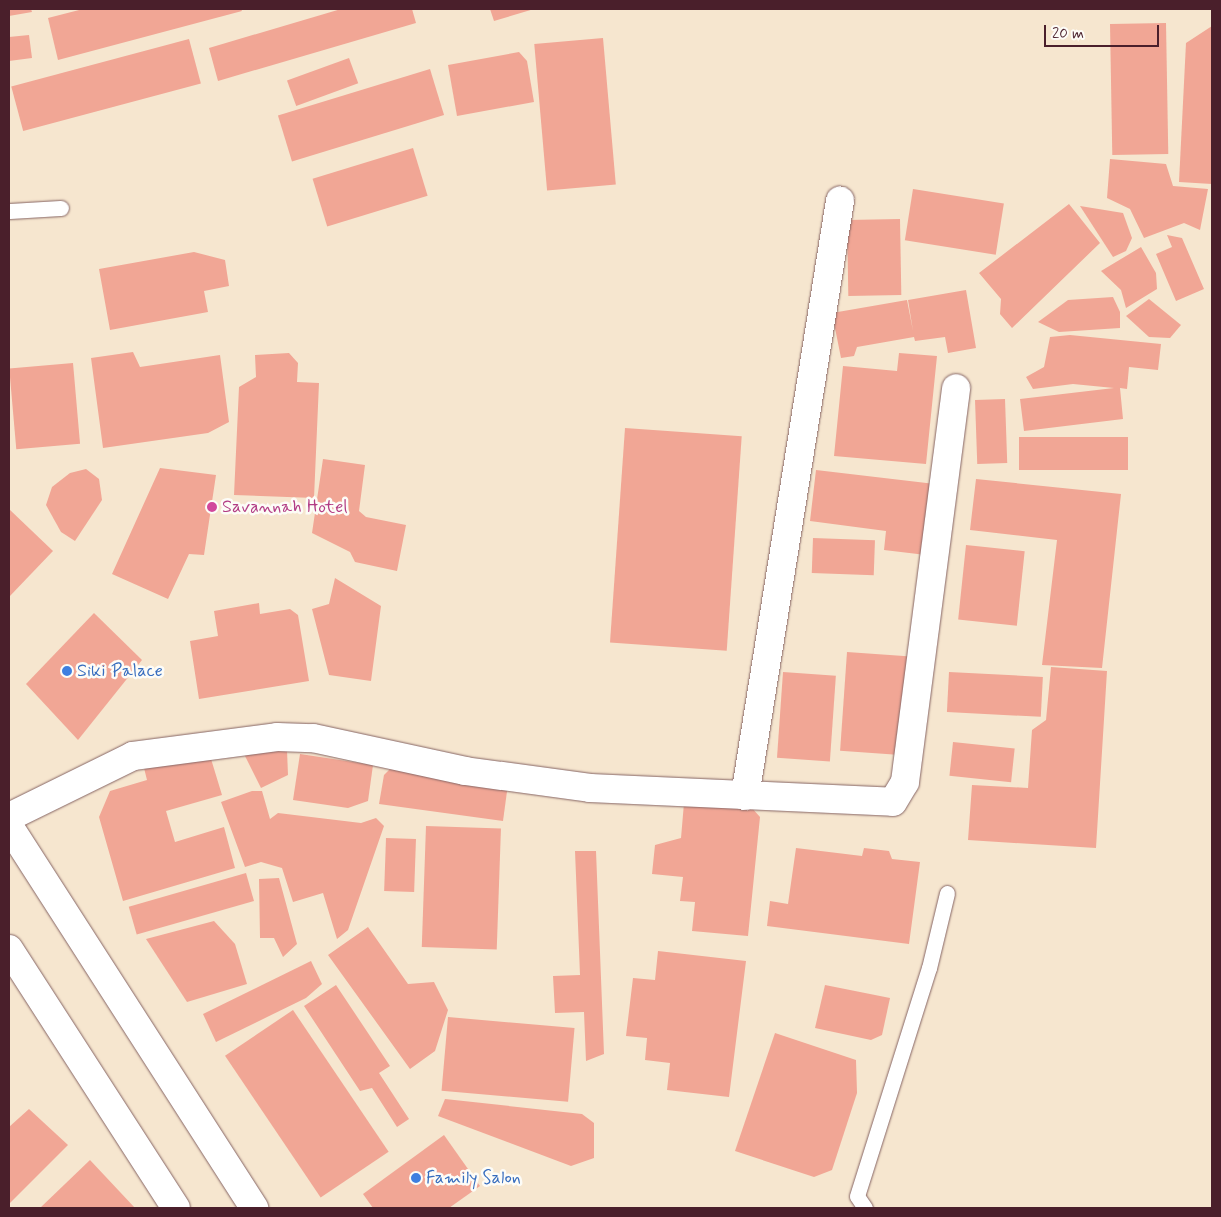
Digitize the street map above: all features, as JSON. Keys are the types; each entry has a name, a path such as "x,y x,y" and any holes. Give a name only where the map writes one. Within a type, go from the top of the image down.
{"street":[{"path":"745,796 840,202"},
{"path":"9,817 133,756 277,736 313,738 465,771 590,788 885,803 898,796 905,782 956,388"},
{"path":"9,826 254,1208"},
{"path":"9,949 176,1208"}],"lane":[{"path":"9,211 61,208"},
{"path":"865,1208 857,1196 929,968 947,893"}],"building":[{"path":"9,9 31,9 32,12 9,16"},
{"path":"83,9 241,9 242,11 58,60 48,18"},
{"path":"341,9 412,9 416,23 218,81 209,48"},
{"path":"490,9 534,9 494,21"},
{"path":"1166,23 1168,154 1112,155 1110,24"},
{"path":"1212,26 1212,184 1179,182 1186,43"},
{"path":"29,35 32,58 9,61 9,37"},
{"path":"603,38 616,184 547,190 534,44"},
{"path":"189,39 201,83 23,131 11,87"},
{"path":"519,52 527,61 534,102 457,116 448,65"},
{"path":"349,58 358,83 296,106 287,81"},
{"path":"430,69 444,115 292,161 278,115"},
{"path":"413,148 428,196 327,227 313,179"},
{"path":"1110,159 1166,164 1173,186 1208,189 1200,230 1184,223 1144,238 1130,209 1107,198"},
{"path":"913,189 1004,203 996,255 905,240"},
{"path":"1069,204 1100,243 1012,328 1000,314 1001,299 979,273"},
{"path":"1080,206 1123,213 1132,238 1126,251 1113,257"},
{"path":"900,219 901,295 848,296 847,220"},
{"path":"1167,235 1182,238 1204,289 1176,301 1156,254 1172,247"},
{"path":"1141,247 1156,273 1157,289 1126,308 1121,290 1101,271"},
{"path":"194,252 225,260 229,286 204,291 208,312 110,330 99,269"},
{"path":"966,290 976,348 948,353 945,337 915,341 914,337 857,347 854,356 841,358 832,313 907,300 913,331 908,300"},
{"path":"1113,297 1120,312 1120,328 1059,332 1038,322 1068,300"},
{"path":"1149,299 1181,325 1170,338 1149,337 1126,316"},
{"path":"1070,335 1161,344 1158,370 1129,367 1127,389 1120,388 1123,419 1024,431 1020,399 1114,388 1073,384 1033,389 1026,377 1044,367 1050,337"},
{"path":"133,352 140,367 220,355 229,422 208,433 103,448 91,358"},
{"path":"289,353 298,363 297,382 319,383 314,498 234,495 239,387 256,377 255,355"},
{"path":"899,353 937,356 926,464 834,456 843,366 897,371"},
{"path":"73,363 80,444 16,449 9,369"},
{"path":"1005,399 1007,463 977,464 975,400"},
{"path":"625,428 742,436 727,651 610,642"},
{"path":"1019,437 1128,437 1128,470 1019,470"},
{"path":"323,459 365,465 359,511 366,517 406,525 397,571 355,562 350,552 312,533"},
{"path":"160,468 216,475 204,555 189,554 168,599 112,574"},
{"path":"86,469 99,479 102,500 75,541 61,532 46,505 52,487 70,473"},
{"path":"816,470 935,484 926,555 884,550 886,531 810,521"},
{"path":"976,479 1121,494 1102,668 1042,665 1057,540 970,530"},
{"path":"9,509 53,551 9,597"},
{"path":"813,538 875,540 874,575 812,573"},
{"path":"966,545 1025,551 1017,626 958,620"},
{"path":"335,578 381,606 371,681 329,675 312,609 329,604"},
{"path":"259,603 260,614 290,609 298,615 309,681 199,699 190,641 218,636 214,611"},
{"path":"94,613 142,660 78,740 26,684"},
{"path":"847,652 911,656 904,755 840,751"},
{"path":"1051,667 1107,671 1096,848 968,840 972,785 1028,788 1032,730 1046,720"},
{"path":"783,672 836,676 830,761 777,758"},
{"path":"949,672 1043,677 1041,717 947,712"},
{"path":"953,742 1015,748 1011,782 949,776"},
{"path":"208,749 222,795 166,811 175,842 224,827 235,868 123,901 99,817 110,791 147,780 144,768"},
{"path":"287,750 288,775 261,788 243,752"},
{"path":"300,754 373,765 368,801 348,808 293,800"},
{"path":"391,768 508,784 503,821 379,804 384,775"},
{"path":"252,791 262,791 270,819 278,813 361,823 376,818 384,826 348,930 337,939 323,893 293,902 282,868 261,862 245,867 221,802"},
{"path":"684,803 751,807 760,817 748,936 692,931 695,902 680,901 683,877 652,874 655,845 681,838"},
{"path":"426,826 501,829 497,950 422,947"},
{"path":"386,838 416,839 414,892 384,891"},
{"path":"796,848 862,856 864,848 889,851 892,859 920,862 909,944 767,926 770,901 788,904"},
{"path":"575,851 596,851 604,1054 586,1061 584,1012 555,1013 553,976 580,975"},
{"path":"246,873 254,901 137,935 129,907"},
{"path":"279,878 297,944 283,957 274,938 260,938 259,879"},
{"path":"214,921 235,944 247,984 187,1002 146,939"},
{"path":"368,927 408,984 434,982 448,1010 435,1051 410,1069 328,955"},
{"path":"658,951 746,961 729,1097 667,1090 670,1063 645,1060 647,1038 626,1036 633,978 655,980"},
{"path":"311,961 322,984 306,998 216,1042 203,1014"},
{"path":"336,985 390,1066 379,1073 409,1119 397,1127 372,1088 360,1091 304,1006"},
{"path":"825,985 890,998 882,1035 871,1040 815,1028"},
{"path":"293,1010 389,1152 321,1198 225,1056"},
{"path":"448,1017 575,1028 568,1102 442,1091"},
{"path":"775,1033 856,1060 857,1093 832,1170 814,1177 735,1151"},
{"path":"445,1099 582,1114 594,1123 594,1158 571,1166 438,1116"},
{"path":"29,1109 68,1145 9,1204 9,1127"},
{"path":"444,1135 480,1186 449,1208 373,1208 363,1194"},
{"path":"90,1160 135,1208 40,1208"}],"place":[{"name":"Savannah Hotel","path":"212,507"},
{"name":"Siki Palace","path":"67,671"},
{"name":"Family Salon","path":"416,1178"}]}
